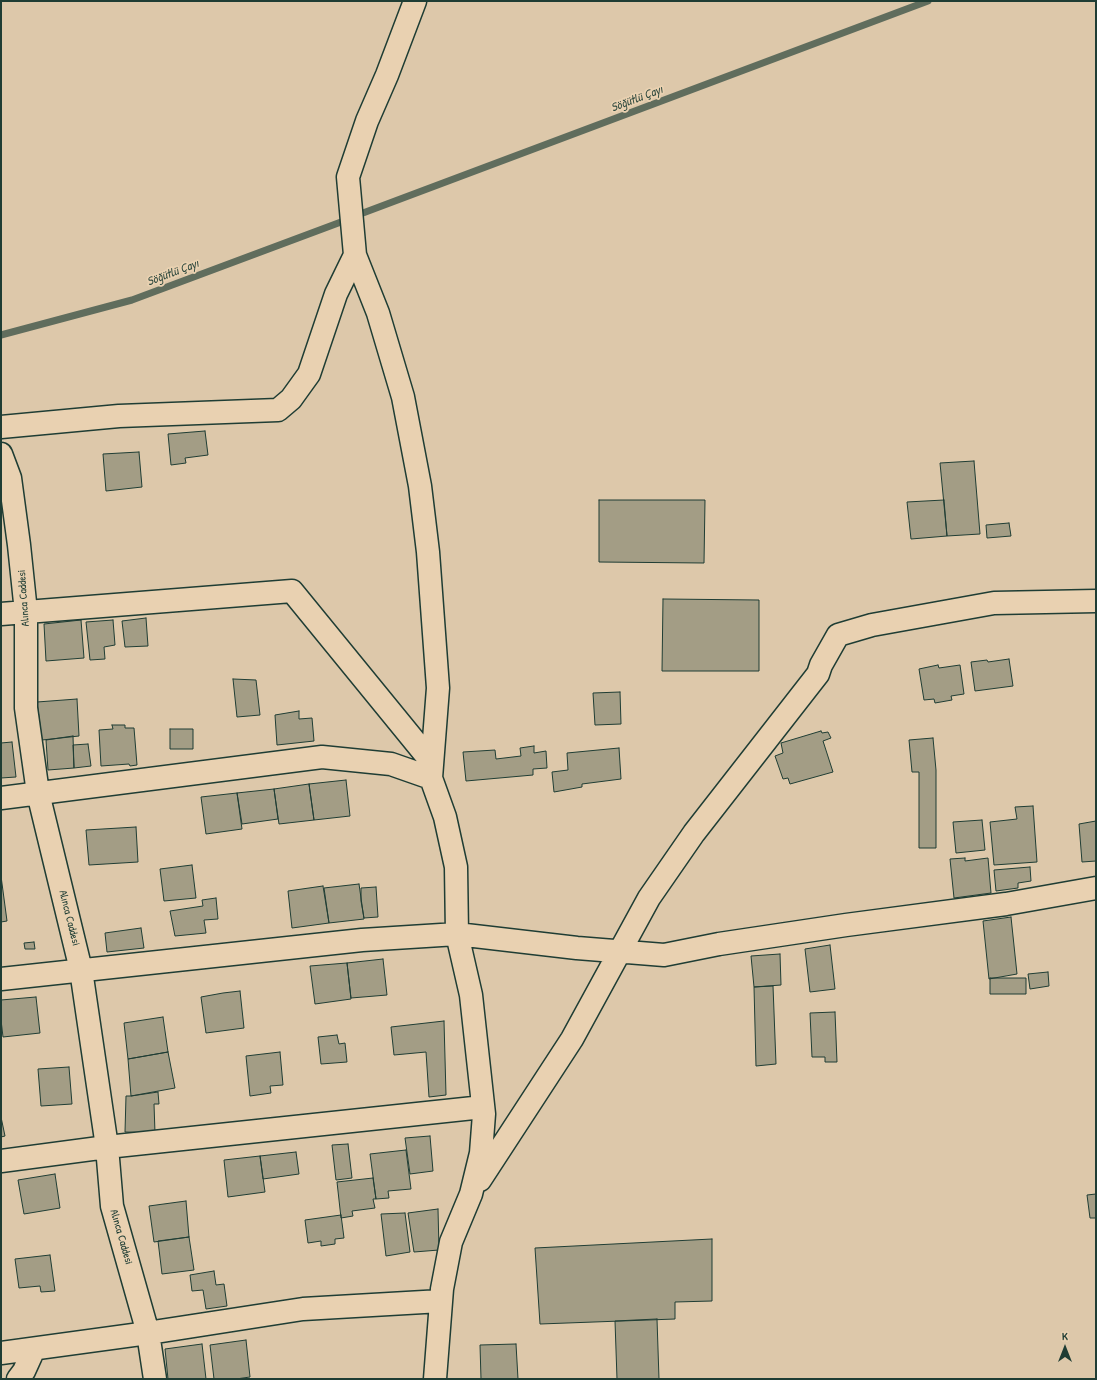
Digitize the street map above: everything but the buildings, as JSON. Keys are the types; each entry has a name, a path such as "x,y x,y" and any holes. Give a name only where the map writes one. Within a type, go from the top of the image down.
{"street":[{"path":"415,1 387,75 367,121 348,177 355,255 378,312 403,397 420,486 428,552 438,688 431,778"},
{"path":"1,427 119,416 278,410 291,399 309,374 336,294 355,255"},
{"name":"Alınca Caddesi","path":"1,454 10,478 19,545 26,612 26,708 38,793 81,970 107,1146 112,1206 148,1333 155,1379"},
{"path":"1,614 292,591 430,760 431,778 445,817 456,867 457,934 471,995 484,1114 481,1153 471,1194 451,1242 442,1289 435,1379"},
{"path":"471,1194 572,1039 650,898 690,839 818,674 821,665 838,635 872,625 994,603 1096,601"},
{"path":"1,798 322,757 391,764 431,778"},
{"path":"1,980 362,940 457,934 664,955 719,944 846,925 1006,904 1096,888"},
{"path":"1,1161 107,1146 483,1107"},
{"path":"1,1353 148,1333 303,1308 441,1301"},
{"path":"18,1379 24,1371 34,1348"}],"waterway":[{"name":"Söğütlü Çayı","path":"355,216 928,1"},
{"name":"Söğütlü Çayı","path":"1,335 132,300 349,219"}]}
